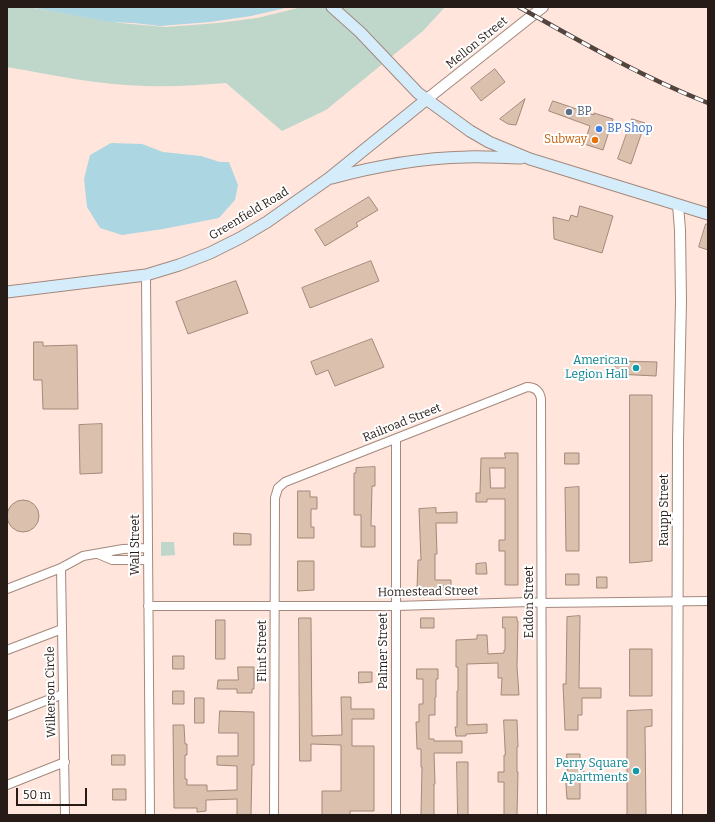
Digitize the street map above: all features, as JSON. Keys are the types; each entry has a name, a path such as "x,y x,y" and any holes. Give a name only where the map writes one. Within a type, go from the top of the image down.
{"main road":[{"path":"332,7 412,88 477,135 498,146 530,159 708,214"},
{"name":"Greenfield Road","path":"7,292 146,274 210,253 267,222 328,179 427,99"},
{"path":"328,179 363,170 441,158 466,156 530,159"}],"street":[{"name":"Mellon Street","path":"427,99 543,7"},
{"name":"Raupp Street","path":"677,815 678,440 681,301 680,230 678,205"},
{"name":"Wall Street","path":"146,274 150,815"},
{"name":"Railroad Street","path":"278,488 285,482 527,387 532,387 537,390"},
{"name":"Eddon Street","path":"537,390 542,399 542,815"},
{"name":"Palmer Street","path":"396,439 396,815"},
{"name":"Flint Street","path":"274,815 275,498 278,488"},
{"path":"7,589 61,568 83,556 123,549 148,548"},
{"path":"98,554 112,560 148,560"},
{"name":"Wilkerson Circle","path":"61,568 65,815"},
{"name":"Homestead Street","path":"148,606 396,606 530,602 708,601"},
{"path":"7,650 62,629"},
{"path":"7,716 63,694"},
{"path":"7,784 65,762"}],"green space":[{"path":"7,7 28,7 120,23 166,27 257,18 302,7 445,7 423,31 326,110 282,131 226,83 176,86 111,84 7,67"},
{"path":"161,542 174,542 175,555 161,556"}],"water":[{"path":"29,7 290,7 251,16 210,22 160,26 111,22"},
{"path":"111,143 142,144 163,152 201,156 220,162 229,162 238,185 235,200 219,218 122,235 100,228 87,207 84,179 90,155"}],"building":[{"path":"495,69 505,82 481,101 471,88"},
{"path":"525,99 516,125 508,124 500,119"},
{"path":"553,101 594,115 594,113 613,119 603,150 584,144 590,126 549,111"},
{"path":"632,119 645,123 631,164 618,159"},
{"path":"369,197 378,210 356,223 358,226 325,246 315,230"},
{"path":"580,206 613,216 602,253 554,239 553,217 569,221 571,215 577,217"},
{"path":"706,224 708,224 708,250 699,247"},
{"path":"371,261 379,281 310,308 302,288"},
{"path":"236,281 248,313 188,334 176,302"},
{"path":"372,339 384,367 335,386 328,370 316,375 311,362"},
{"path":"34,342 43,342 43,346 77,345 78,409 43,409 42,380 34,380"},
{"name":"American Legion Hall","path":"616,361 657,362 656,376 615,374"},
{"path":"630,395 652,395 652,561 630,563"},
{"path":"102,424 102,473 80,474 79,425"},
{"path":"505,453 518,453 518,585 505,585 505,551 499,551 499,540 505,540 505,499 487,499 487,502 476,502 476,493 480,493 481,458 505,458","holes":["490,468 505,468 505,488 491,488"]},
{"path":"565,453 579,453 579,464 565,464"},
{"path":"375,467 375,486 372,486 371,526 375,526 375,547 361,547 361,515 354,515 354,473 356,473 356,468"},
{"path":"579,487 579,551 566,551 565,488"},
{"path":"298,491 310,491 310,497 317,497 317,509 311,509 311,527 314,527 314,538 298,538"},
{"path":"23,500 29,501 36,507 39,516 38,522 32,529 23,532 17,531 10,525 7,516 8,510 14,503"},
{"path":"436,508 436,513 457,512 457,523 436,523 437,554 435,554 435,580 451,580 451,589 417,589 418,560 421,560 419,509"},
{"path":"234,533 251,534 251,545 234,545"},
{"path":"298,561 314,561 314,590 298,591"},
{"path":"486,563 487,574 476,574 476,564"},
{"path":"566,574 579,574 579,585 566,585"},
{"path":"597,577 607,577 607,588 597,588"},
{"path":"580,616 579,688 601,688 601,698 582,698 582,715 578,715 578,730 565,730 563,684 566,684 567,617"},
{"path":"503,617 517,617 518,621 517,667 519,695 501,695 502,678 498,678 498,663 467,664 467,725 487,724 487,733 456,736 455,727 457,727 458,667 456,667 456,640 477,639 477,635 487,635 488,654 504,653 505,628 503,628"},
{"path":"299,618 311,618 312,736 342,735 341,697 351,697 351,709 374,709 374,719 352,719 352,746 374,746 374,811 350,811 350,815 322,815 322,791 341,791 341,745 311,744 311,761 300,761"},
{"path":"421,618 434,618 434,628 421,628"},
{"path":"216,620 225,620 225,659 216,659"},
{"path":"630,649 652,649 652,696 630,696"},
{"path":"173,656 184,656 184,669 173,669"},
{"path":"238,667 254,667 254,689 252,689 252,693 237,693 237,689 217,689 218,680 238,680"},
{"path":"417,669 438,669 438,679 436,679 435,715 429,715 429,739 434,739 434,741 462,741 462,753 434,753 434,815 421,815 422,767 421,749 417,749 416,722 419,722 419,704 423,704 423,679 417,679"},
{"path":"359,672 372,672 372,682 359,683"},
{"path":"173,691 184,691 184,704 173,704"},
{"path":"195,698 204,698 204,723 195,723"},
{"name":"Perry Square Apartments","path":"652,710 652,726 645,727 646,815 627,815 627,711"},
{"path":"220,711 254,712 254,765 252,765 251,815 237,815 237,799 206,800 206,811 197,812 197,808 174,808 173,725 184,725 185,744 187,744 187,755 185,755 185,779 187,779 187,785 207,785 207,791 237,790 237,766 217,765 217,756 238,756 238,733 219,733"},
{"path":"504,720 517,720 517,815 504,815 504,782 498,782 498,772 504,772"},
{"path":"567,754 580,754 580,771 584,771 584,782 580,782 580,799 567,799 565,772 567,771"},
{"path":"112,755 125,755 125,765 112,765"},
{"path":"457,762 468,762 468,815 458,815"},
{"path":"113,789 126,789 126,800 113,800"}],"railway":[{"path":"519,7 589,46 659,82 708,103"}],"place":[{"name":"BP","path":"569,112"},
{"name":"BP Shop","path":"599,129"},
{"name":"Subway","path":"595,140"},
{"name":"American Legion Hall","path":"636,368"},
{"name":"Perry Square Apartments","path":"636,771"}]}
